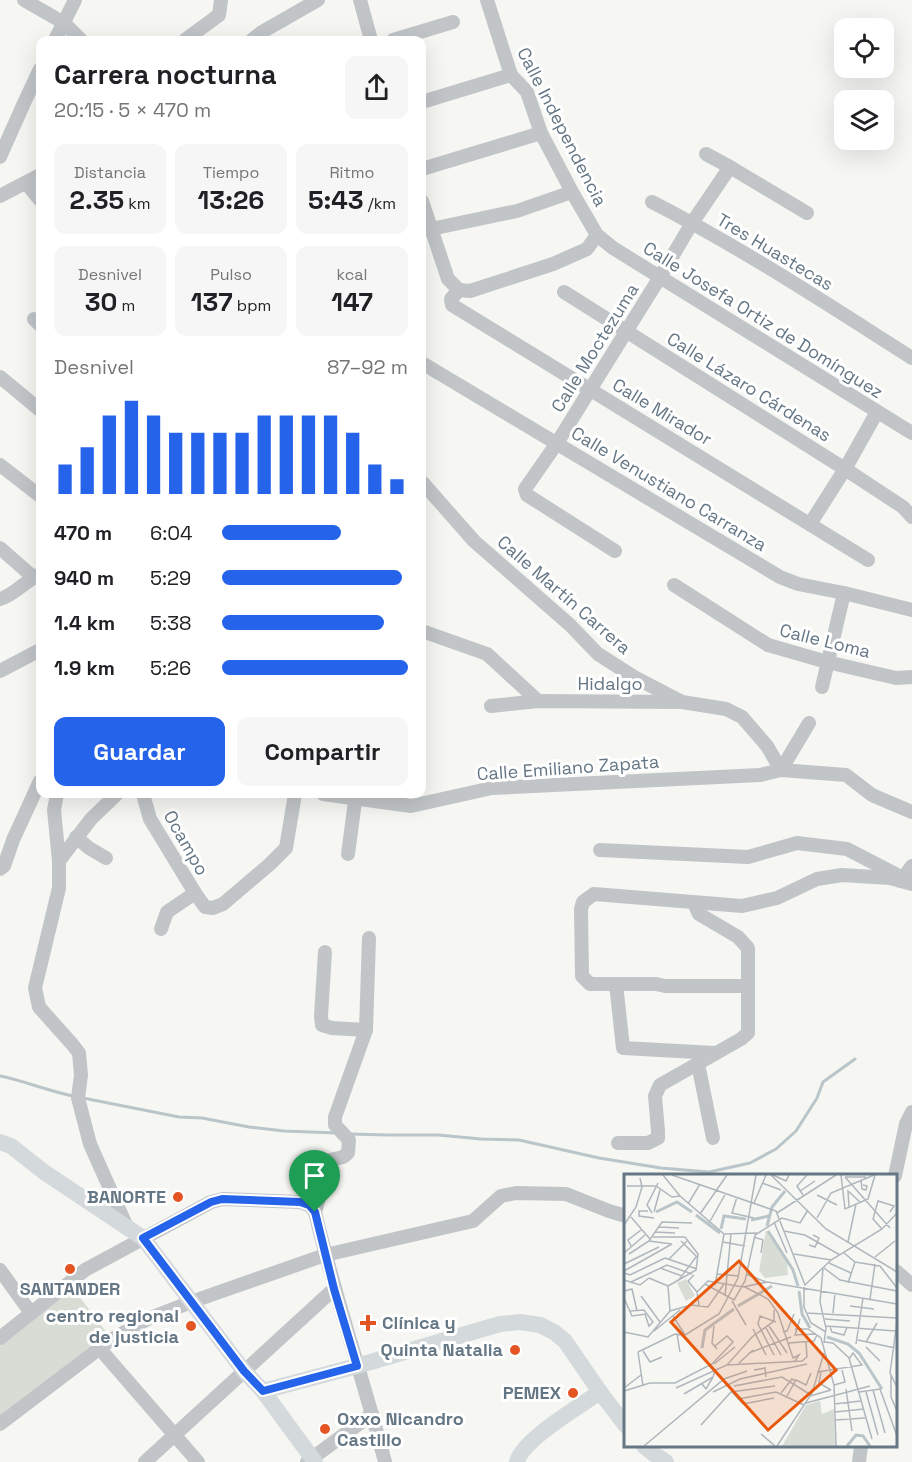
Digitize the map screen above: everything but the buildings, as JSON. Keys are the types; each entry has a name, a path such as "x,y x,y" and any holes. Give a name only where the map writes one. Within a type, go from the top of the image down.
{"main road":[{"path":"0,1142 11,1146 44,1172 143,1238 244,1371 263,1391 312,1461"},
{"path":"263,1391 500,1324 520,1322 540,1325 565,1341 624,1423"},
{"path":"517,1462 518,1456 538,1435 600,1392"},
{"path":"645,1447 666,1462"}],"street":[{"path":"24,0 64,23 77,36"},
{"path":"57,36 75,0"},
{"path":"190,36 219,15 221,0"},
{"path":"257,36 318,0"},
{"path":"360,0 370,36"},
{"name":"Calle Independencia","path":"487,0 512,75 527,92 541,133 597,235"},
{"path":"406,36 453,22"},
{"path":"426,101 512,75"},
{"path":"0,157 36,78"},
{"path":"426,168 541,133"},
{"path":"706,154 807,213"},
{"name":"Tres Huastecas","path":"730,166 692,223 912,358"},
{"path":"0,196 36,177"},
{"path":"26,183 36,195"},
{"path":"572,192 517,211 426,229 448,279 459,290 470,291 553,264 587,249 597,235"},
{"path":"652,202 692,223"},
{"name":"Calle Moctezuma","path":"615,551 527,495 525,489 557,443 692,223"},
{"name":"Calle Josefa Ortiz de Domínguez","path":"597,235 613,248 912,433"},
{"name":"Calle Mirador","path":"459,290 452,299 452,305 868,560"},
{"name":"Calle Lázaro Cárdenas","path":"564,292 845,469 903,507 912,517"},
{"name":"Calle Venustiano Carranza","path":"426,365 780,577 798,584 912,610"},
{"path":"0,377 36,403"},
{"path":"810,524 878,412"},
{"path":"0,465 36,493"},
{"name":"Calle Martín Carrera","path":"426,487 474,541 570,625 598,654 634,677 682,702 726,709 742,717 767,746 781,770"},
{"path":"0,548 36,574"},
{"path":"0,599 36,576"},
{"name":"Calle Loma","path":"674,585 768,645 896,678 912,677"},
{"path":"822,687 844,593"},
{"path":"426,637 488,654 538,701"},
{"path":"0,671 36,652"},
{"name":"Hidalgo","path":"491,706 538,701 682,702"},
{"path":"781,770 809,723"},
{"name":"Calle Emiliano Zapata","path":"367,798 411,806 492,788 760,775 781,770 846,775 872,795 908,811"},
{"path":"0,869 4,866 36,789"},
{"path":"908,811 912,796"},
{"path":"56,798 54,810 59,861 58,888 35,988 39,1007 79,1053 81,1075 78,1098 90,1144 127,1227"},
{"path":"59,861 91,819 113,798"},
{"name":"Ocampo","path":"144,798 150,819 195,893 205,907 213,909 223,904 286,848 294,798"},
{"path":"348,855 356,798"},
{"path":"76,837 106,858"},
{"path":"600,850 748,857 797,843 847,849 907,882"},
{"path":"907,882 912,866"},
{"path":"748,986 590,984 582,976 581,909 583,902 594,894 742,906 777,898 817,879 842,875 890,878 907,882"},
{"path":"161,929 167,912 195,893"},
{"path":"618,1143 648,1143 658,1138 655,1096 660,1085 741,1039 747,1033 748,948 738,937 699,915 694,903"},
{"path":"369,938 366,1030 335,1117 336,1125 350,1140 348,1153 343,1157 330,1160 312,1209 385,1462"},
{"path":"325,952 322,1025 332,1028 366,1030"},
{"path":"616,984 623,1048 717,1053"},
{"path":"698,1064 713,1138"},
{"path":"895,1174 906,1124 912,1112"},
{"path":"0,1424 100,1348 148,1319 325,1255 473,1221 501,1196 516,1193 566,1194 624,1215"},
{"path":"0,1338 85,1270 211,1202 222,1199 300,1202 312,1209"},
{"path":"0,1270 31,1313"},
{"path":"897,1272 912,1285"},
{"path":"145,1462 334,1289"},
{"path":"100,1348 198,1462"},
{"path":"312,1461 372,1414"},
{"path":"859,1462 861,1447"}],"shaded area":[{"path":"72,1287 111,1338 0,1420 0,1345"}],"waterway":[{"path":"350,1134 438,1135 519,1140 599,1158 661,1168 709,1172 750,1163 776,1149 796,1131 817,1098 823,1082 855,1059"},
{"path":"0,1076 73,1096"},
{"path":"83,1098 179,1117 202,1118 249,1127 337,1133"}],"place":[{"name":"BANORTE","path":"178,1197"},
{"name":"SANTANDER","path":"70,1269"},
{"name":"Clínica y","path":"368,1323"},
{"name":"centro regional de justicia","path":"191,1326"},
{"name":"Quinta Natalia","path":"515,1350"},
{"name":"PEMEX","path":"573,1393"},
{"name":"Oxxo Nicandro Castillo","path":"325,1429"}],"route":[{"path":"222,1199 300,1202 309,1205 315,1212 334,1289 357,1366 263,1391 244,1371 143,1238 211,1202 222,1199"}]}
